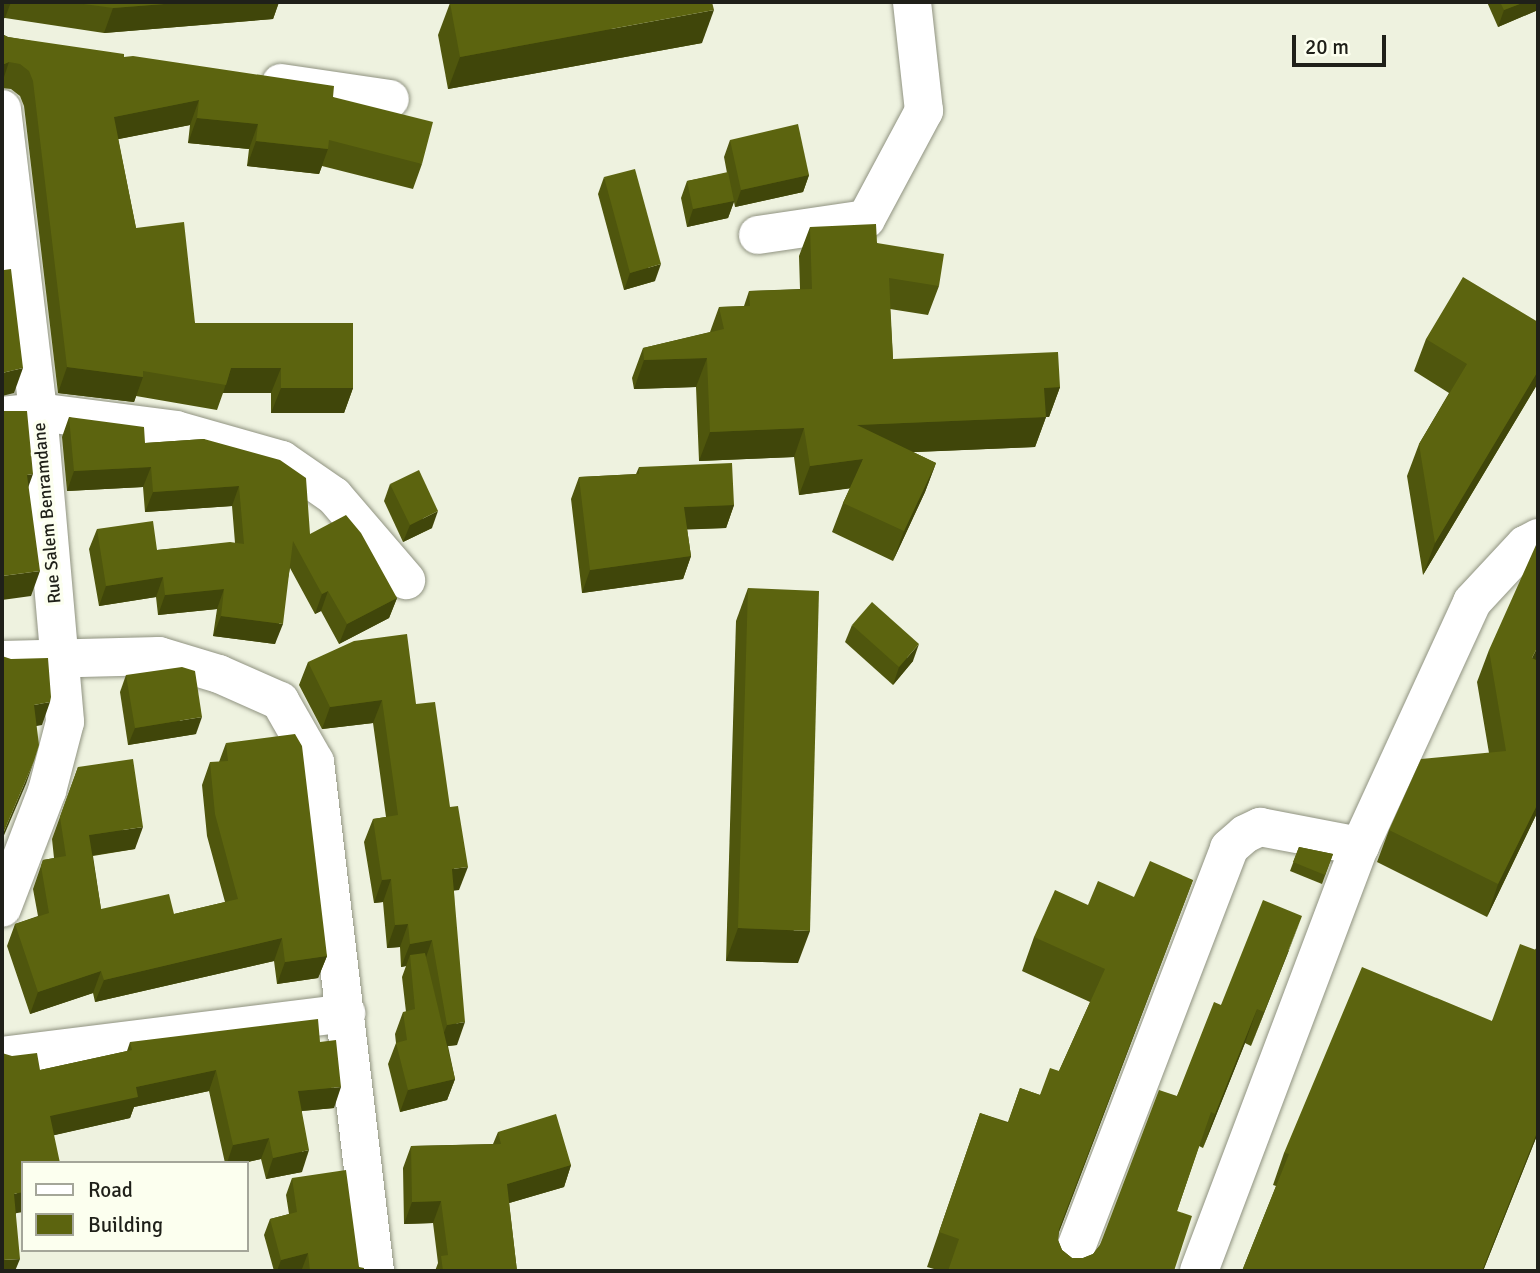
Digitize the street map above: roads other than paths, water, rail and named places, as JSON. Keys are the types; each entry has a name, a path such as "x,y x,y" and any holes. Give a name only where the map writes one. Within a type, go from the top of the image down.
{"street":[{"path":"758,235 866,219 924,111 912,2"},
{"path":"243,77 390,99"},
{"name":"Rue Salem Benramdane","path":"2,109 20,414 60,657 65,722 47,791 2,908"},
{"path":"20,414 176,430 282,460 334,496 406,580"},
{"path":"1199,1271 1360,846 1472,601 1525,545 1538,538"},
{"path":"2,660 159,656 219,674 280,701 315,762 376,1271"},
{"path":"1067,1271 1228,848 1245,834 1261,827 1360,846"},
{"path":"2,1056 346,1013"}]}
